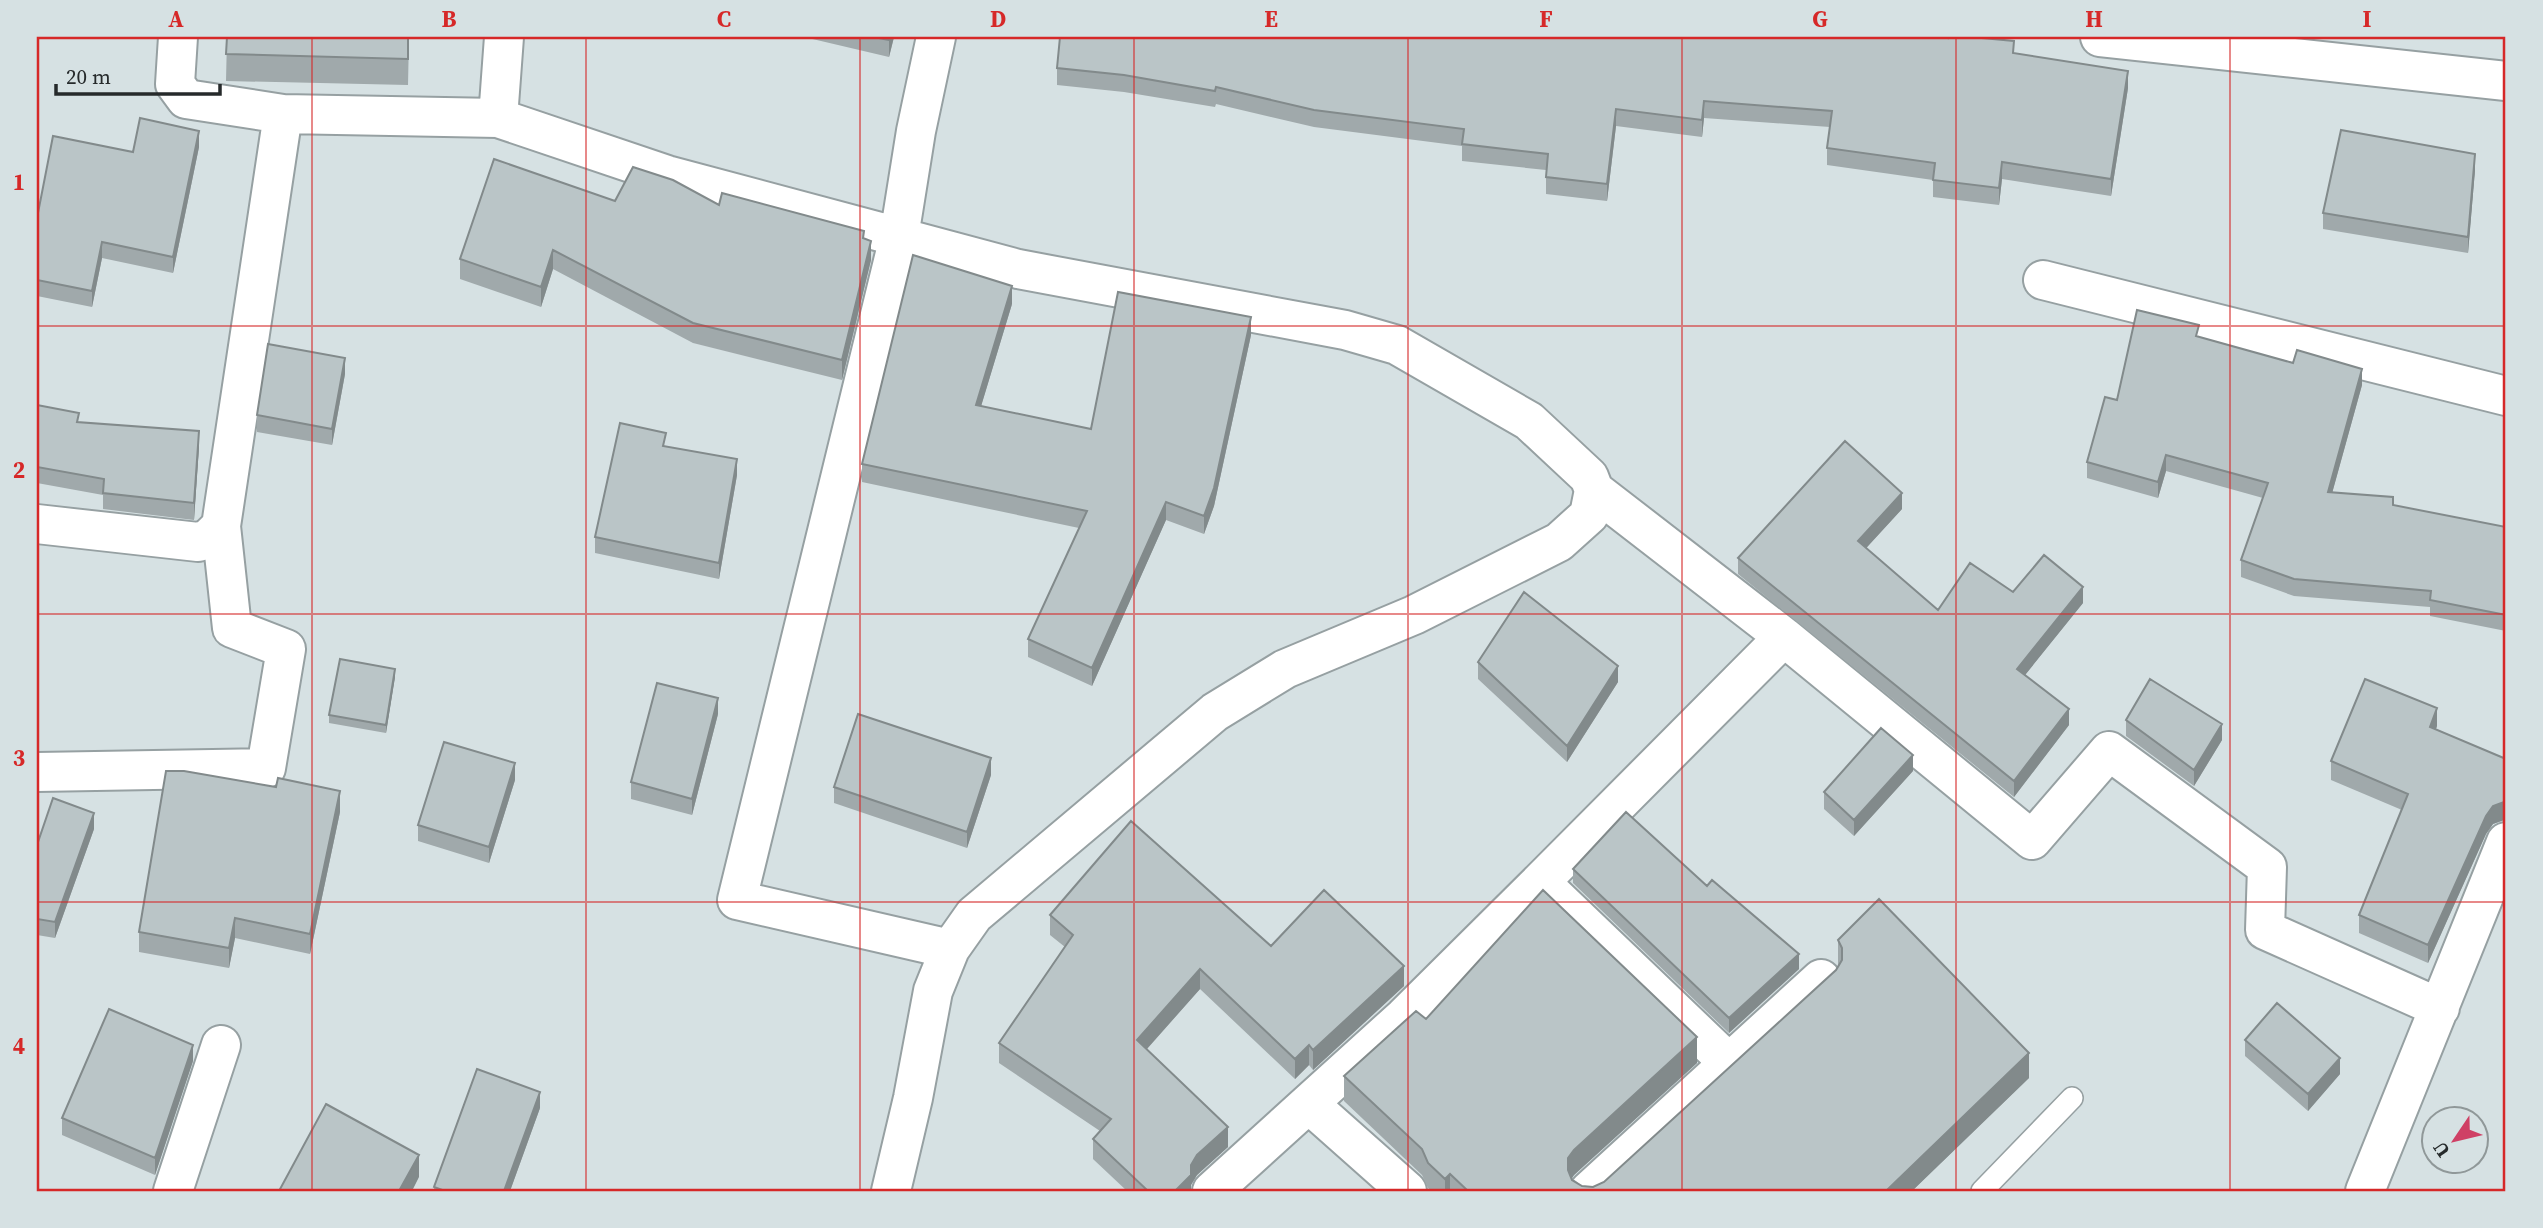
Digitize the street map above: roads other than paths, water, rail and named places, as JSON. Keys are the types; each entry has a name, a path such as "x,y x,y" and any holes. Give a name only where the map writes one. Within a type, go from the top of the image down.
{"street":[{"path":"178,37 175,84 186,99 283,114 498,118 667,175 1018,269 1345,330 1397,345 1529,421 1580,466 1594,490 1784,637 2032,840 2109,751 2267,867 2264,930 2440,1008"},
{"path":"498,118 504,37"},
{"path":"936,37 916,131 899,237 737,900 950,949"},
{"path":"2100,37 2506,81"},
{"path":"37,772 266,768 286,649 232,628 221,526 283,114"},
{"path":"2043,280 2506,396"},
{"path":"891,1191 913,1098 933,991 950,949 974,915 1215,712 1285,669 1414,615 1559,542 1589,515 1594,490"},
{"path":"37,524 198,542 208,539 221,526"},
{"path":"1212,1191 1405,1017 1784,637"},
{"path":"2365,1191 2440,1008 2500,882 2506,842"},
{"path":"1540,882 1729,1063"},
{"path":"1590,1191 1821,979"},
{"path":"173,1191 221,1045"},
{"path":"1309,1104 1406,1191"}],"lane":[{"path":"1982,1191 2072,1098"}]}
